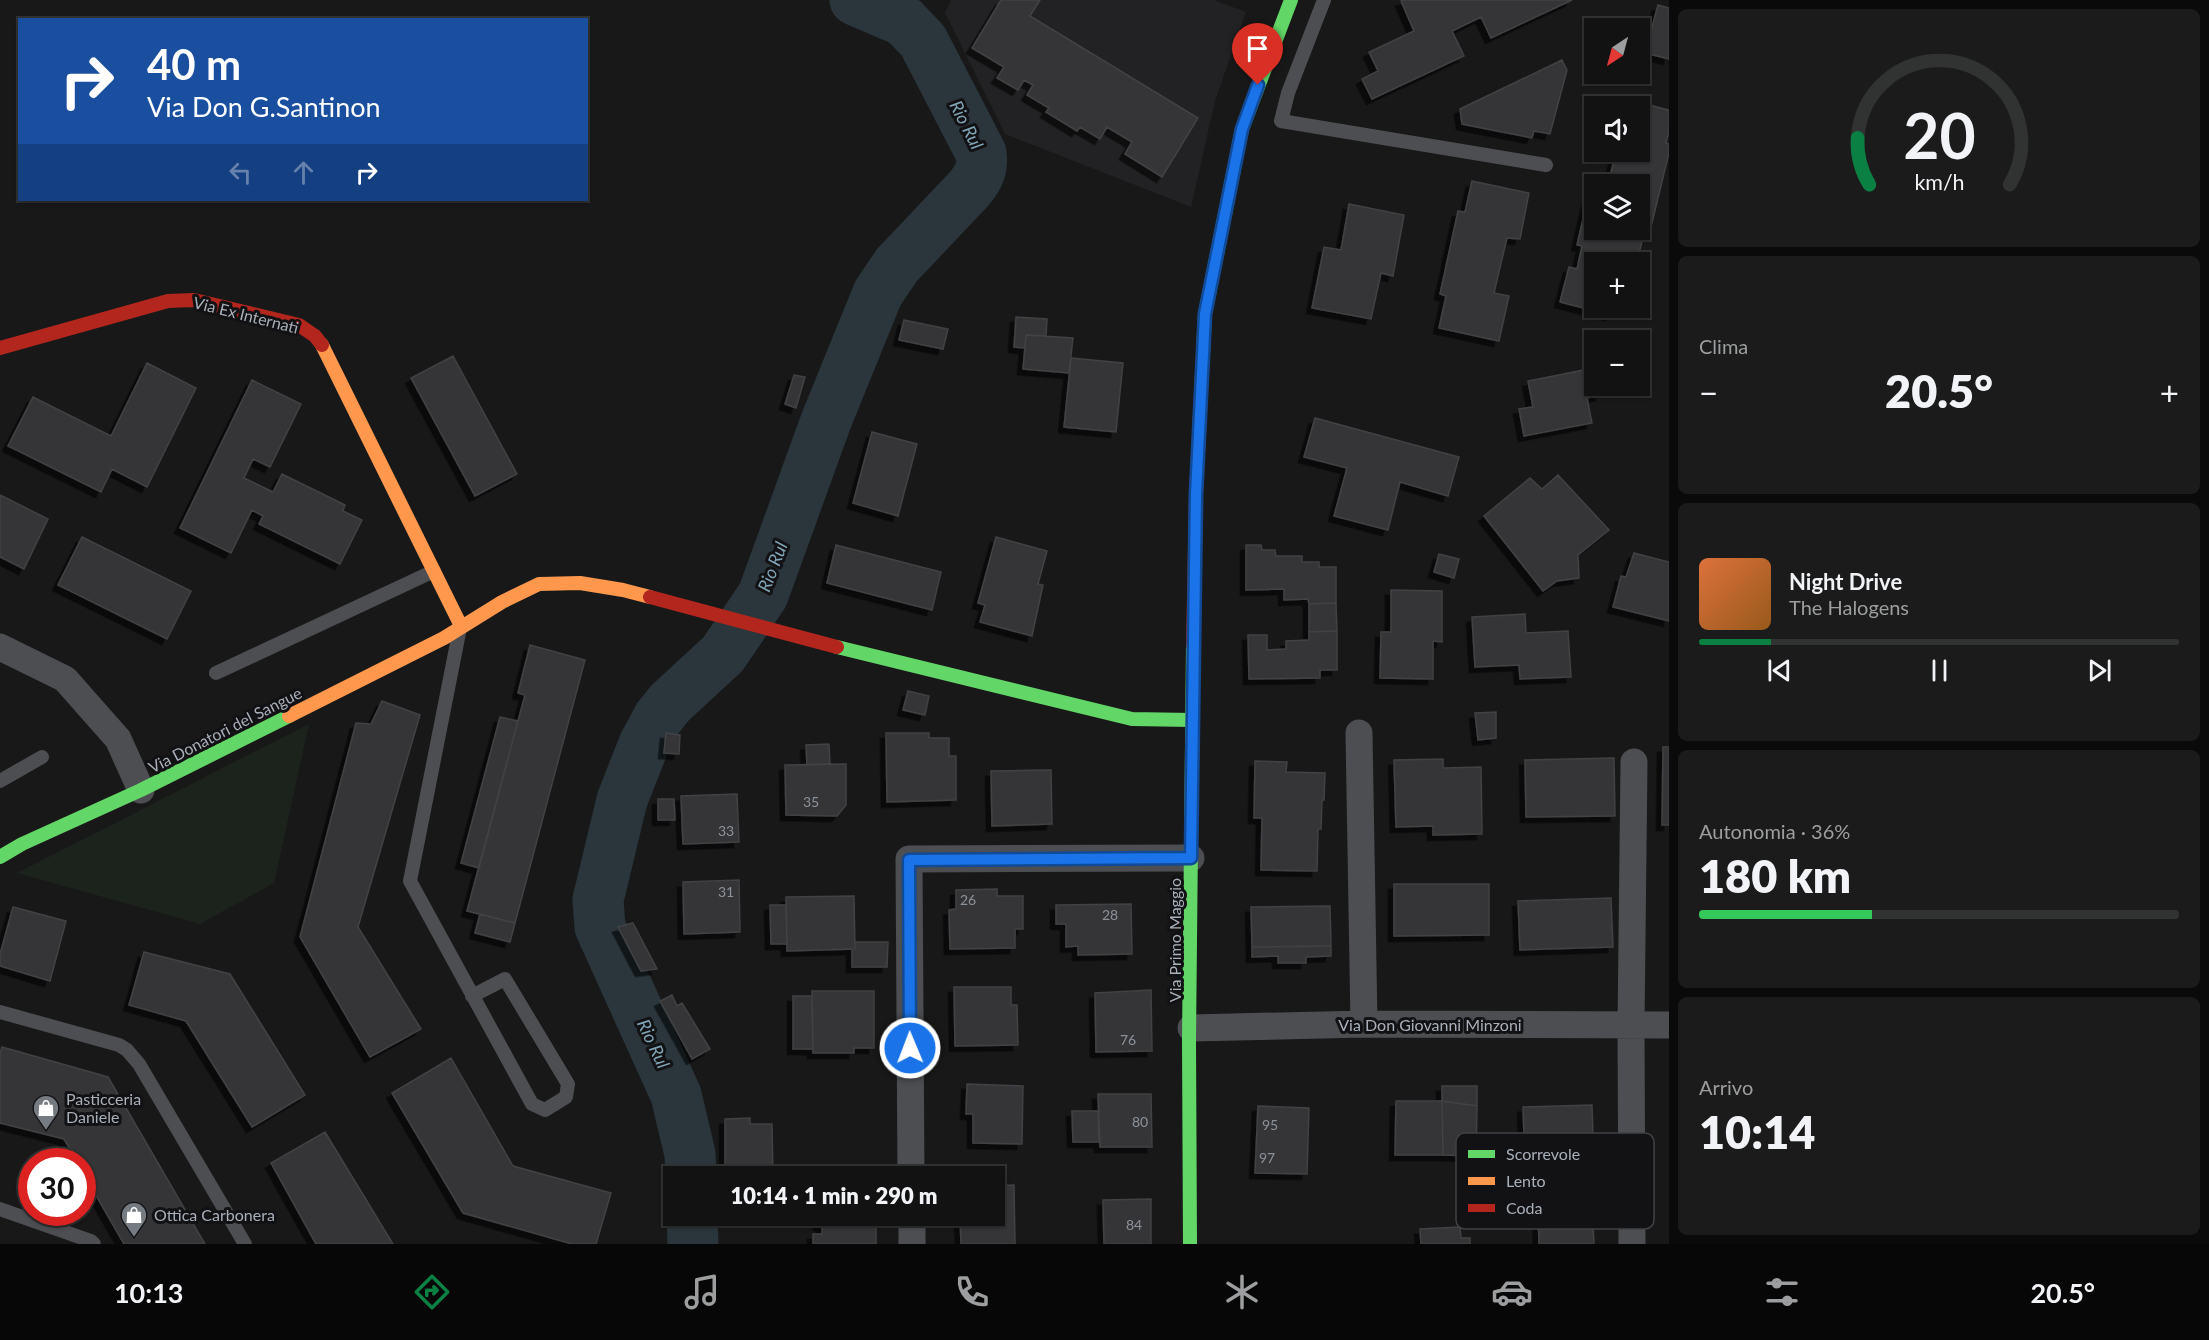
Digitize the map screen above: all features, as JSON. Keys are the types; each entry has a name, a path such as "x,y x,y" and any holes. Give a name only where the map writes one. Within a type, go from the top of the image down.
{"street":[{"name":"Via Primo Maggio","path":"1191,1244 1192,720 1196,494 1205,314 1242,129 1288,1"},
{"name":"Via Ex Internati","path":"0,348 168,301 194,300 299,325 315,336 324,348 461,626"},
{"name":"Via Donatori del Sangue","path":"0,857 22,844 141,790 405,658 539,584 559,582 623,590 768,630 1132,719 1192,720"},
{"path":"0,647 65,679 118,739 141,790"},
{"path":"1359,733 1364,1024"},
{"path":"1631,1133 1634,762"},
{"path":"911,1166 909,860 1191,858"},
{"name":"Via Don Giovanni Minzoni","path":"1191,1028 1364,1024 1669,1025"},
{"path":"912,1226 912,1244"},
{"path":"1632,1229 1632,1244"}],"lane":[{"path":"1324,0 1288,93 1281,121 1546,165"},
{"path":"216,673 434,571"},
{"path":"461,626 410,881 472,996 532,1104 545,1110 566,1097 568,1084 505,979 472,996"},
{"path":"0,781 42,757"},
{"path":"0,1012 106,1040 128,1050 139,1064 245,1244"},
{"path":"0,1209 94,1244"}],"shaded area":[{"path":"951,0 1214,0 1246,12 1215,101 1191,207 1005,134 945,13"},
{"path":"309,724 274,883 200,924 17,873"}],"building":[{"path":"1001,0 1040,0 1030,16 1198,118 1162,177 1125,154 1132,142 1107,127 1100,139 1080,127 1077,131 1046,112 1049,108 1027,95 1033,85 1024,80 1018,90 997,78 1004,67 972,48"},
{"path":"1572,0 1491,38 1481,17 1452,31 1464,56 1372,99 1362,79 1378,71 1369,52 1414,31 1401,1"},
{"path":"1658,5 1669,8 1669,59 1650,54 1650,35"},
{"path":"1562,60 1567,70 1550,134 1534,131 1532,138 1462,124 1460,109"},
{"path":"1650,105 1669,110 1669,131 1666,143 1669,144 1669,153 1650,231 1650,174 1610,174 1614,162 1650,162"},
{"path":"1472,181 1529,193 1520,239 1507,238 1494,293 1509,296 1499,341 1439,328 1446,296 1440,294 1458,211 1465,212"},
{"path":"1349,204 1404,215 1393,276 1381,273 1371,319 1312,308 1324,247 1341,250"},
{"path":"1584,215 1584,240 1642,240 1639,252 1584,252 1584,308 1560,302 1569,267 1577,269 1582,246 1577,245"},
{"path":"1016,317 1047,319 1046,336 1026,335 1025,348 1014,347"},
{"path":"904,320 948,329 943,349 899,340"},
{"path":"1026,335 1073,338 1069,373 1023,369"},
{"path":"453,356 517,474 475,496 411,378"},
{"path":"1071,358 1123,363 1116,432 1064,427"},
{"path":"147,363 196,388 147,487 112,469 101,492 8,446 33,397 111,436"},
{"path":"1584,370 1584,396 1596,396 1587,398 1592,423 1524,436 1519,409 1533,407 1528,381"},
{"path":"794,375 805,377 796,408 785,404"},
{"path":"252,380 301,404 270,467 253,459 244,478 273,492 282,474 345,505 343,511 362,520 340,564 259,524 263,516 252,510 231,553 180,528"},
{"path":"1315,418 1459,457 1448,496 1400,482 1388,530 1334,516 1347,468 1304,457"},
{"path":"872,432 917,444 898,516 853,503"},
{"path":"1558,475 1609,530 1578,555 1579,578 1557,581 1543,591 1484,516 1530,478 1542,489"},
{"path":"0,495 48,519 24,569 0,557"},
{"path":"82,537 191,591 167,639 58,585"},
{"path":"996,537 1047,551 1038,584 1043,585 1032,636 980,622 985,605 978,603"},
{"path":"836,545 941,572 932,610 827,583"},
{"path":"1246,545 1261,545 1262,550 1275,550 1276,556 1302,556 1302,562 1319,562 1319,567 1336,567 1336,603 1309,604 1308,599 1284,600 1284,589 1246,590"},
{"path":"1634,553 1669,562 1669,621 1613,607 1621,576 1626,577"},
{"path":"1439,554 1459,559 1454,578 1434,572"},
{"path":"1391,590 1442,591 1442,642 1433,641 1433,679 1380,678 1381,632 1391,632"},
{"path":"1336,603 1337,631 1309,632 1309,604"},
{"path":"1525,614 1526,633 1568,631 1571,677 1520,679 1519,665 1475,667 1472,617"},
{"path":"1337,631 1337,670 1320,670 1320,678 1249,679 1248,635 1267,635 1267,650 1286,649 1286,641 1309,640 1309,632"},
{"path":"530,645 585,660 515,923 467,911 525,695 518,693"},
{"path":"908,691 929,696 925,715 903,710"},
{"path":"382,701 420,715 358,927 421,1029 370,1057 300,937 356,723 371,724"},
{"path":"1496,712 1496,738 1478,740 1475,713"},
{"path":"500,717 518,721 479,868 461,863"},
{"path":"666,733 680,735 679,754 664,753"},
{"path":"886,733 929,733 929,738 949,738 949,756 956,756 956,800 887,802"},
{"path":"829,744 830,764 807,765 806,745"},
{"path":"1663,747 1669,747 1669,825 1662,825"},
{"path":"1614,758 1615,816 1526,817 1525,760"},
{"path":"1443,759 1443,768 1481,767 1482,834 1433,835 1433,826 1396,827 1394,760"},
{"path":"1255,761 1287,762 1286,772 1325,773 1321,829 1318,829 1317,871 1261,870 1262,818 1254,818"},
{"path":"846,764 846,805 837,816 786,815 785,765"},
{"path":"1051,770 1052,824 992,826 991,771"},
{"path":"737,794 739,842 683,844 681,796"},
{"path":"658,799 674,799 675,820 658,820"},
{"path":"739,880 740,932 684,934 683,882"},
{"path":"1394,884 1489,884 1489,935 1394,936"},
{"path":"997,889 997,896 1023,896 1023,929 1015,929 1015,948 950,949 949,910 956,909 956,890"},
{"path":"854,896 855,949 787,951 786,897"},
{"path":"1611,898 1613,947 1520,950 1518,901"},
{"path":"1131,904 1132,954 1078,955 1078,946 1066,947 1066,924 1056,924 1056,905"},
{"path":"770,905 786,905 787,944 771,944"},
{"path":"1330,906 1331,946 1252,947 1251,907"},
{"path":"13,907 66,921 50,981 0,966 0,954"},
{"path":"480,914 515,923 510,942 475,933"},
{"path":"633,923 657,969 641,971 618,927"},
{"path":"855,942 888,942 887,967 852,967 852,950 855,949"},
{"path":"1331,946 1331,956 1306,957 1306,963 1278,963 1278,956 1252,957 1252,947"},
{"path":"144,952 230,974 305,1095 252,1127 186,1021 129,1005"},
{"path":"954,987 1011,987 1011,1005 1017,1005 1018,1045 955,1046"},
{"path":"1151,990 1152,1051 1096,1052 1095,993"},
{"path":"812,991 874,991 874,1048 854,1048 854,1053 813,1053"},
{"path":"672,995 677,1006 682,1003 710,1049 692,1059 660,1001"},
{"path":"793,996 812,996 813,1049 793,1049"},
{"path":"2,1047 108,1077 205,1244 124,1244 96,1195 96,1148 69,1148 64,1139 0,1123 0,1053"},
{"path":"451,1058 513,1166 611,1193 596,1244 572,1244 463,1213 392,1093"},
{"path":"967,1084 1023,1086 1022,1144 973,1143 973,1114 966,1114"},
{"path":"1442,1086 1477,1086 1477,1106 1442,1101"},
{"path":"1098,1094 1151,1094 1152,1147 1100,1147"},
{"path":"1396,1101 1442,1101 1443,1155 1395,1155"},
{"path":"1442,1101 1477,1106 1476,1133 1456,1133 1456,1155 1443,1155"},
{"path":"1592,1105 1593,1133 1524,1133 1523,1107"},
{"path":"1258,1106 1309,1108 1307,1174 1255,1173"},
{"path":"1072,1111 1098,1111 1099,1142 1073,1142"},
{"path":"750,1118 750,1124 772,1124 773,1166 725,1166 725,1119"},
{"path":"325,1132 393,1244 316,1244 271,1163"},
{"path":"1005,1185 1014,1185 1015,1244 961,1244 960,1226 1005,1226"},
{"path":"1151,1199 1151,1244 1104,1244 1103,1200"},
{"path":"822,1226 876,1226 876,1244 813,1244 813,1234 822,1234"},
{"path":"1456,1227 1460,1229 1461,1238 1470,1238 1470,1244 1421,1244 1420,1229"},
{"path":"1539,1229 1593,1229 1594,1244 1539,1244"}],"waterway":[{"name":"Rio Rul","path":"691,1166 690,1154 676,1095 600,927 598,900 622,800 644,744 658,718 670,703 723,654 763,595 826,421 878,293 897,265 972,185 980,172 981,153 923,41 904,21 855,0"},
{"name":"Rio Rul","path":"692,1226 693,1244"}],"traffic: fast":[{"path":"1203,353 1205,314 1242,129 1291,0"},
{"path":"1190,1244 1189,1040 1193,645"},
{"path":"837,647 1132,719 1192,720"},
{"path":"0,857 22,844 141,790 289,716"}],"traffic: slow":[{"path":"322,345 461,626"},
{"path":"289,716 444,638 502,602 539,584 580,583 650,597"}],"traffic: jam":[{"path":"0,348 168,301 194,300 299,325 315,336 322,345"},
{"path":"1193,645 1196,494 1203,353"},
{"path":"650,597 837,647"}],"place":[{"name":"Pasticceria Daniele","path":"46,1131"},
{"name":"Ottica Carbonera","path":"134,1238"}],"route":[{"path":"910,1048 909,860 1191,858 1196,494 1205,314 1242,129 1258,85"}]}
